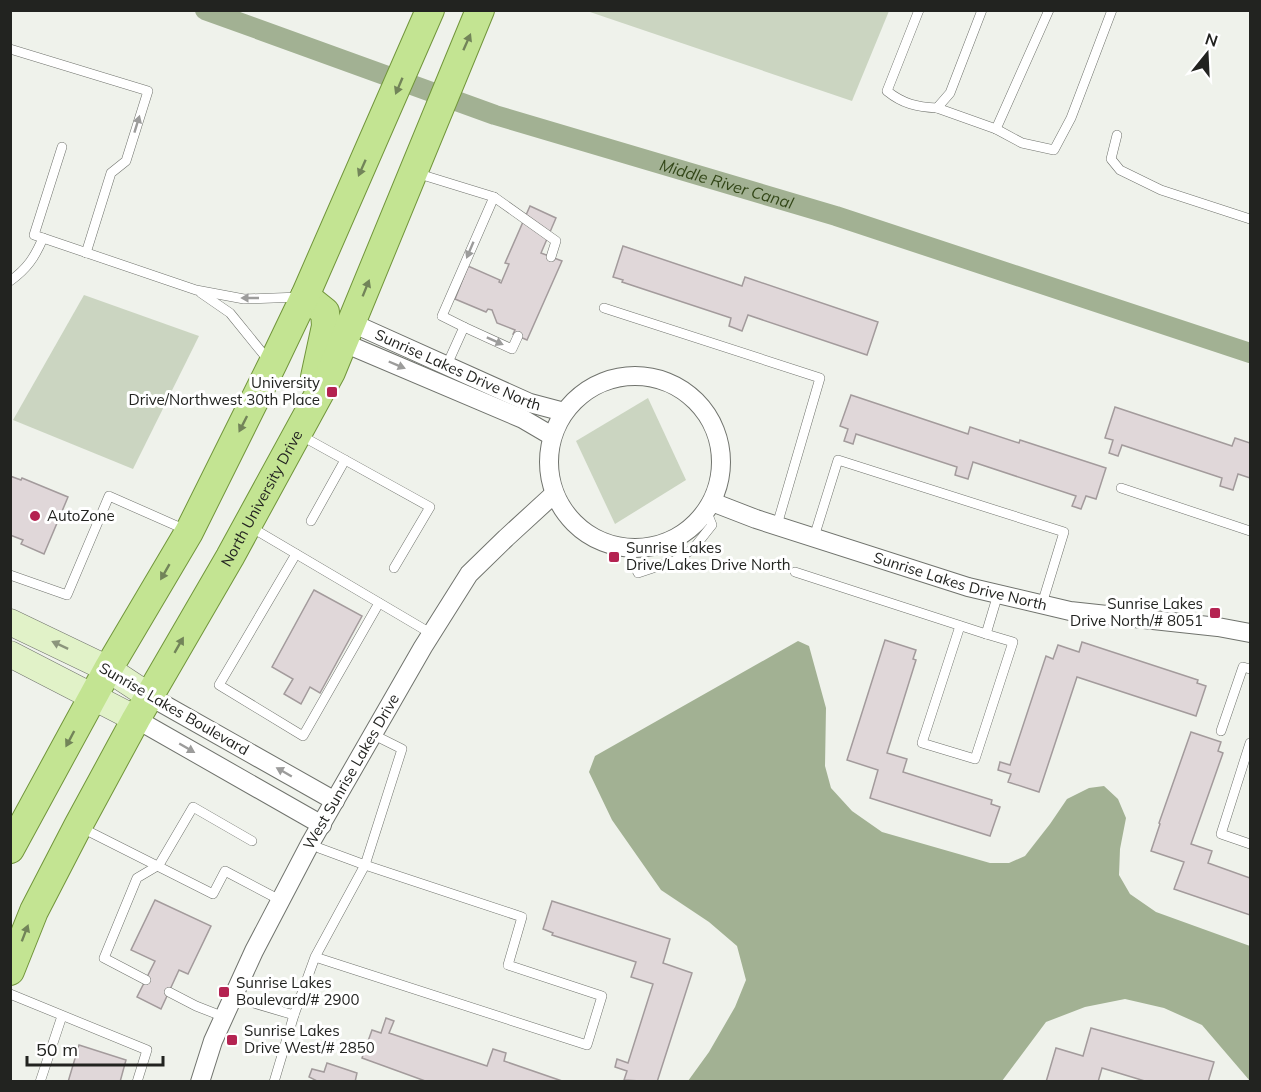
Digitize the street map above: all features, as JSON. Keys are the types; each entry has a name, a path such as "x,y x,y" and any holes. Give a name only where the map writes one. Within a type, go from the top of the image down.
{"main road":[{"path":"10,849 108,669 189,532 305,296 430,10"},
{"name":"North University Drive","path":"10,971 34,911 78,826 248,525 331,372 480,10"},
{"path":"302,425 326,326 325,312 305,296"}],"street":[{"name":"Sunrise Lakes Drive North","path":"348,333 446,367 530,403 564,412"},
{"name":"Sunrise Lakes Drive North","path":"348,333 523,419 552,436"},
{"path":"639,376 660,380 680,388 697,402 710,419 718,439 722,460 719,482 709,506 697,523 677,538 653,547 627,549 604,543 583,532 566,515 554,494 549,475 548,455 552,436 564,412 578,396 597,385 617,378 639,376"},
{"name":"West Sunrise Lakes Drive","path":"200,1082 224,1017 280,900 372,734 432,634 469,574 554,494"},
{"name":"Sunrise Lakes Drive North","path":"709,506 777,525 968,587 1070,611 1218,627 1251,633"},
{"name":"Sunrise Lakes Boulevard","path":"10,622 108,669 143,708 322,825"},
{"name":"Sunrise Lakes Boulevard","path":"10,654 93,696 143,708 335,801"}],"lane":[{"path":"919,10 887,91 897,99 915,106 937,108 996,129 1022,143 1054,150 1071,118 1112,10"},
{"path":"937,108 950,93 982,10"},
{"path":"996,129 1049,10"},
{"path":"10,48 148,91 126,161 111,173 86,253"},
{"path":"1117,135 1112,159 1120,170 1161,190 1251,219"},
{"path":"62,147 34,235 196,290 244,299 305,296"},
{"path":"413,172 494,197 556,241 551,257"},
{"path":"494,197 442,316 512,349 518,336"},
{"path":"10,281 22,272 34,258 43,238"},
{"path":"196,290 230,313 272,365"},
{"path":"604,308 820,378 777,525"},
{"path":"446,367 464,327"},
{"path":"302,425 345,460 430,507 394,568"},
{"path":"311,521 345,460"},
{"path":"814,537 838,460 1064,532 1042,604"},
{"path":"1121,488 1251,531"},
{"path":"10,574 67,596 109,496 189,532"},
{"path":"248,525 432,634"},
{"path":"296,554 219,685 303,736 379,603"},
{"path":"795,572 1013,642 975,759 922,743 960,626"},
{"path":"986,634 998,594"},
{"path":"1221,731 1243,667 1251,669"},
{"path":"274,1082 294,1015 315,957 365,865 402,749 372,734"},
{"path":"1251,743 1221,834 1251,844"},
{"path":"146,980 104,958 137,878 159,865 192,807 252,841"},
{"path":"78,826 213,894 225,871 280,900"},
{"path":"311,842 320,848 365,865 522,917 508,965 602,996 587,1045 315,957"},
{"path":"169,992 224,1017"},
{"path":"10,994 147,1050 137,1082"},
{"path":"235,994 250,1002 294,1015"},
{"path":"40,1082 62,1016"}],"shaded area":[{"path":"889,10 852,101 587,11"},
{"path":"84,295 199,336 133,469 13,420"},
{"path":"648,398 686,480 615,524 576,441"},
{"path":"798,641 809,646 826,708 825,766 831,788 852,811 882,832 990,863 1009,863 1025,856 1067,799 1089,788 1104,786 1118,799 1126,818 1120,849 1119,875 1130,894 1156,912 1250,946 1250,1081 1202,1025 1164,1008 1125,999 1085,1007 1046,1022 1002,1081 688,1081 709,1052 735,1007 746,980 737,946 709,922 661,890 612,820 589,772 595,756"}],"building":[{"path":"530,206 556,218 541,253 562,261 527,340 513,334 515,330 497,323 492,310 488,309 486,312 455,299 468,266 500,280 501,283 509,264 505,263"},
{"path":"623,246 742,286 745,277 878,322 867,355 748,315 742,331 729,326 731,318 622,282 623,280 613,277"},
{"path":"851,395 968,434 970,427 1019,443 1020,440 1106,468 1096,499 1086,496 1081,509 1072,506 1076,496 973,462 968,479 955,475 957,467 856,434 853,444 844,441 848,429 840,426"},
{"path":"1115,407 1232,446 1235,438 1250,443 1250,478 1238,474 1233,490 1220,486 1222,478 1122,445 1118,456 1109,453 1113,440 1105,438"},
{"name":"AutoZone","path":"10,476 21,480 22,478 68,497 44,554 21,544 23,540 10,535"},
{"path":"314,590 362,616 320,693 310,687 301,704 284,694 293,679 272,667"},
{"path":"885,640 916,650 913,659 916,660 887,753 907,759 903,772 992,800 991,804 1000,807 990,836 870,798 878,770 847,760"},
{"path":"1082,642 1198,680 1197,683 1206,686 1196,716 1077,677 1039,792 1008,782 1011,774 998,770 1000,762 1010,765 1046,656 1053,659 1058,645 1079,652"},
{"path":"1191,732 1221,742 1218,751 1223,753 1191,844 1212,851 1208,863 1250,878 1250,915 1174,889 1184,862 1151,851"},
{"path":"155,900 211,926 188,974 179,970 161,1009 137,997 155,961 131,950"},
{"path":"552,901 670,939 663,963 692,973 657,1082 624,1080 627,1071 615,1067 617,1059 628,1063 653,984 631,977 636,962 552,935 553,933 543,929"},
{"path":"386,1018 394,1021 389,1033 487,1066 493,1049 506,1053 504,1061 565,1082 428,1082 362,1058 372,1030 381,1033"},
{"path":"1091,1028 1214,1062 1208,1082 1148,1082 1102,1068 1098,1082 1046,1082 1056,1048 1083,1056"},
{"path":"79,1045 126,1060 120,1082 68,1082"},
{"path":"327,1063 357,1073 355,1082 319,1082 309,1077 312,1069 324,1072"}],"waterway":[{"name":"Middle River Canal","path":"205,10 495,115 836,216 1250,353"}],"place":[{"name":"University Drive/Northwest 30th Place","path":"332,392"},
{"name":"AutoZone","path":"35,516"},
{"name":"Sunrise Lakes Drive/Lakes Drive North","path":"614,557"},
{"name":"Sunrise Lakes Drive North/# 8051","path":"1215,613"},
{"name":"Sunrise Lakes Boulevard/# 2900","path":"224,992"},
{"name":"Sunrise Lakes Drive West/# 2850","path":"232,1040"}]}
